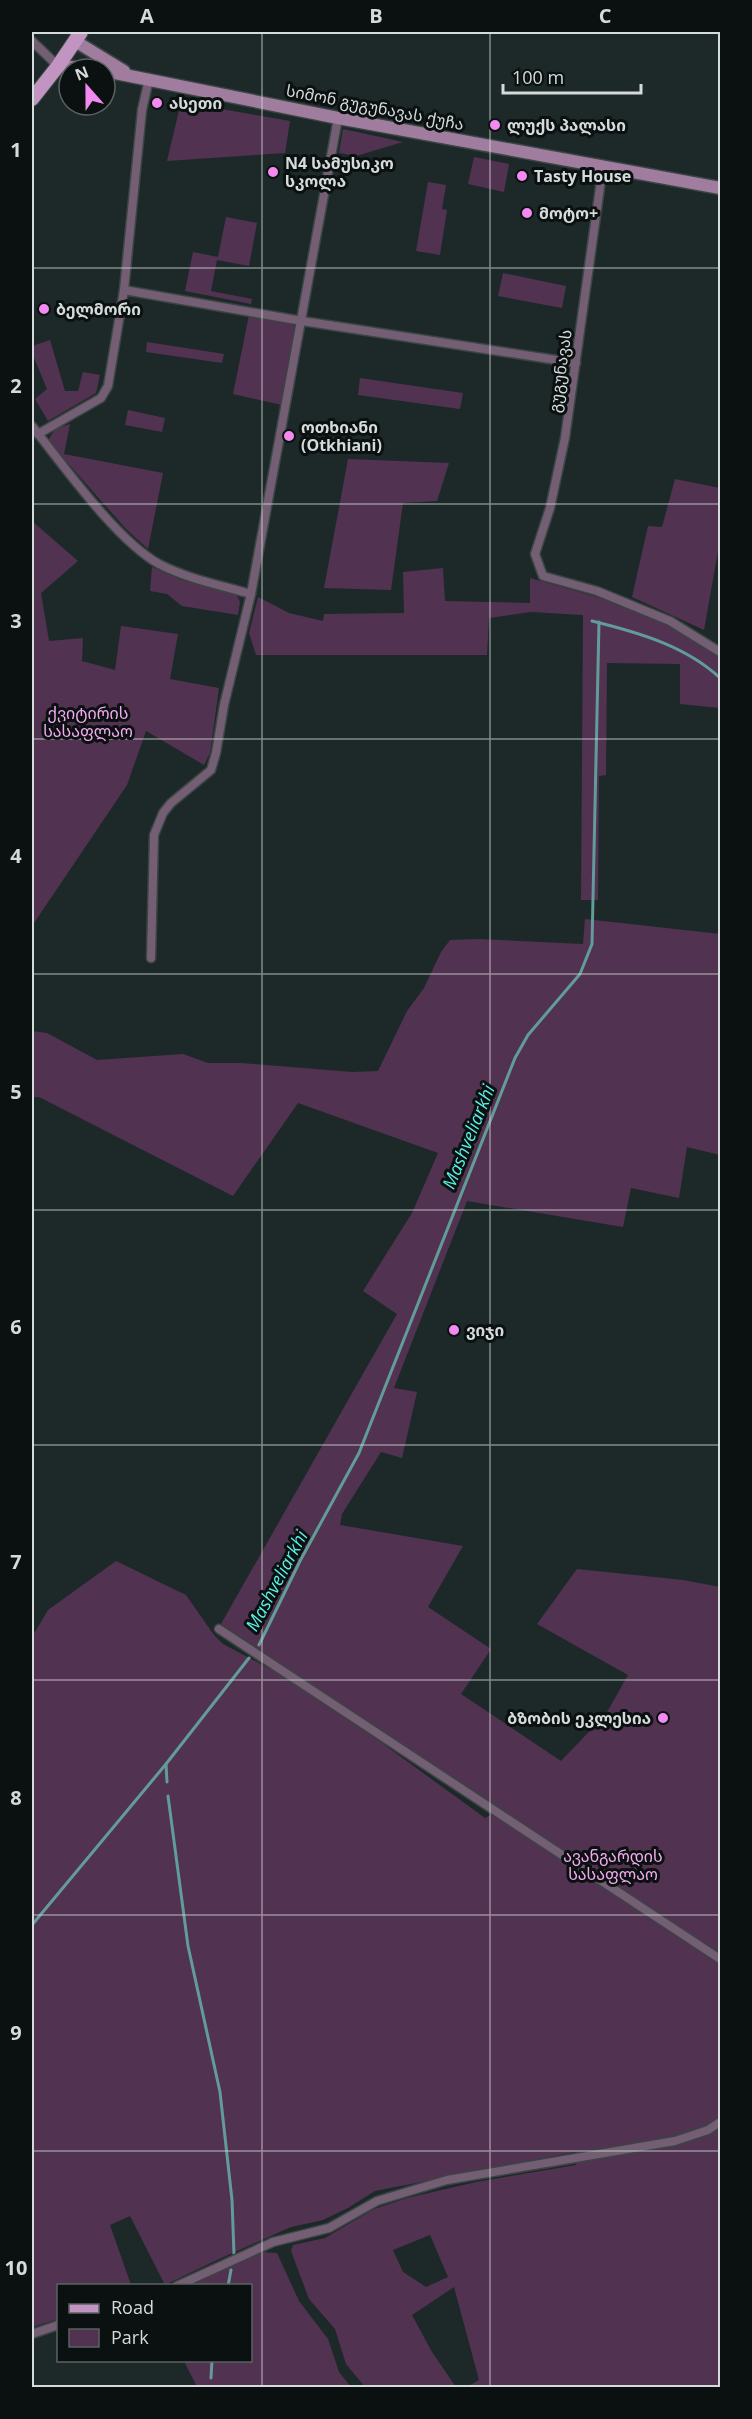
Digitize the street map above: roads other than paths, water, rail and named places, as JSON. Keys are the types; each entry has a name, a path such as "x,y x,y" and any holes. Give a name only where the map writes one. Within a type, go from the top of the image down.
{"main road":[{"path":"64,57 78,36"},
{"name":"სიმონ გუგუნავას ქუჩა","path":"78,36 131,74"},
{"path":"32,99 57,67"},
{"name":"სიმონ გუგუნავას ქუჩა","path":"117,72 338,117 720,188"}],"street":[{"path":"32,40 57,65"},
{"path":"38,434 101,398 108,386 124,290 142,110 149,79"},
{"path":"151,958 154,836 157,824 171,802 211,770 216,753 224,705 251,594 338,117"},
{"name":"გუგუნავას","path":"603,166 576,363 555,484 535,554 543,576 597,591 670,621 720,652"},
{"path":"124,290 302,321 576,363"},
{"path":"32,426 110,522 132,544 149,557 184,576 251,594"},
{"path":"219,1629 720,1959"},
{"path":"181,2284 273,2242 329,2228 377,2201 410,2191 447,2180 675,2141 708,2130 720,2122"},
{"path":"32,2334 57,2325"}],"waterway":[{"path":"592,621 643,635 676,649 692,657 720,678"},
{"name":"Mashveliarkhi","path":"259,1645 300,1561 359,1453 515,1058 528,1035 580,974 592,944 599,622"},
{"name":"Mashveliarkhi","path":"167,1782 166,1764 249,1658"},
{"name":"Mashveliarkhi","path":"32,1925 166,1764"},
{"path":"168,1796 188,1946 220,2092 232,2200 234,2254"},
{"path":"228,2284 231,2270"},
{"path":"211,2378 212,2362"}],"place":[{"name":"ასეთი","path":"157,103"},
{"name":"ლუქს პალასი","path":"495,125"},
{"name":"N4 სამუსიკო სკოლა","path":"273,172"},
{"name":"Tasty House","path":"522,176"},
{"name":"მოტო+","path":"527,213"},
{"name":"ბელმორი","path":"44,309"},
{"name":"ოთხიანი (Otkhiani)","path":"289,436"},
{"name":"ვიჯი","path":"454,1330"},
{"name":"ბზობის ეკლესია","path":"663,1718"}],"park label":[{"name":"ქვიტირის სასაფლაო","path":"88,722"},
{"name":"ავანგარდის სასაფლაო","path":"613,1865"}]}
